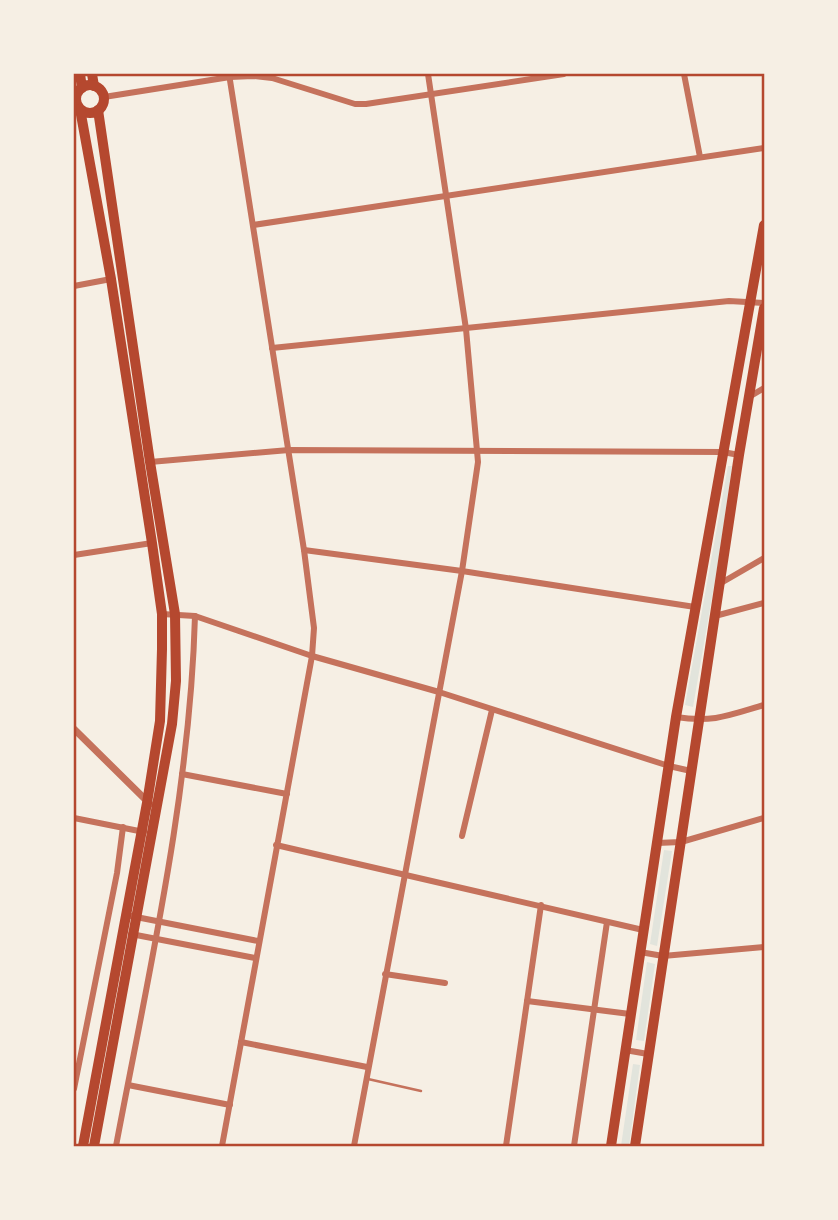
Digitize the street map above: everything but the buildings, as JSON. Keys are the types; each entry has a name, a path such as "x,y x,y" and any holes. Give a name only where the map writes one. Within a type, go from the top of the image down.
{"main road":[{"path":"80,74 82,88"},
{"path":"92,74 94,86"},
{"path":"77,106 92,113 102,106 104,97 94,86 82,88 78,92 77,106 111,279 162,614 160,721 152,805 152,835 94,1146"},
{"path":"83,1146 141,831 152,805 172,724 176,681 174,614 97,110"},
{"path":"611,1146 676,717 752,301 760,283 765,225"},
{"path":"635,1146 739,455 765,305"}],"street":[{"path":"354,1146 462,571 478,450 466,329 428,74"},
{"path":"104,97 230,75 272,78 355,104 564,74"},
{"path":"684,74 700,157"},
{"path":"222,1146 312,656 314,628 230,75"},
{"path":"253,225 765,148"},
{"path":"74,286 111,279"},
{"path":"272,348 729,301 752,301 765,305"},
{"path":"749,397 765,388"},
{"path":"149,462 289,450 723,452 739,455"},
{"path":"74,555 152,543"},
{"path":"304,550 695,607"},
{"path":"721,583 765,558"},
{"path":"715,615 765,603"},
{"path":"162,614 195,616 312,656 439,692 691,771"},
{"path":"116,1146 158,922 182,774 193,671 195,616"},
{"path":"676,717 699,721 715,719 765,705"},
{"path":"462,836 492,709"},
{"path":"74,729 152,805"},
{"path":"182,774 287,794"},
{"path":"74,818 152,835"},
{"path":"657,843 681,842 765,818"},
{"path":"74,1089 117,873 123,827"},
{"path":"276,845 643,930"},
{"path":"506,1146 541,905"},
{"path":"126,915 258,941"},
{"path":"574,1146 607,922"},
{"path":"122,932 255,958"},
{"path":"640,952 663,956 765,947"},
{"path":"385,974 445,983"},
{"path":"527,1001 630,1014"},
{"path":"241,1042 367,1067"},
{"path":"625,1050 648,1054"},
{"path":"128,1085 230,1105"}],"lane":[{"path":"365,1078 421,1091"}],"shaded area":[{"path":"728,466 732,466 719,557 693,707 685,705"},
{"path":"664,850 672,851 657,946 650,944"},
{"path":"647,962 655,964 644,1041 636,1040"},
{"path":"633,1064 640,1065 629,1146 621,1146"}]}
